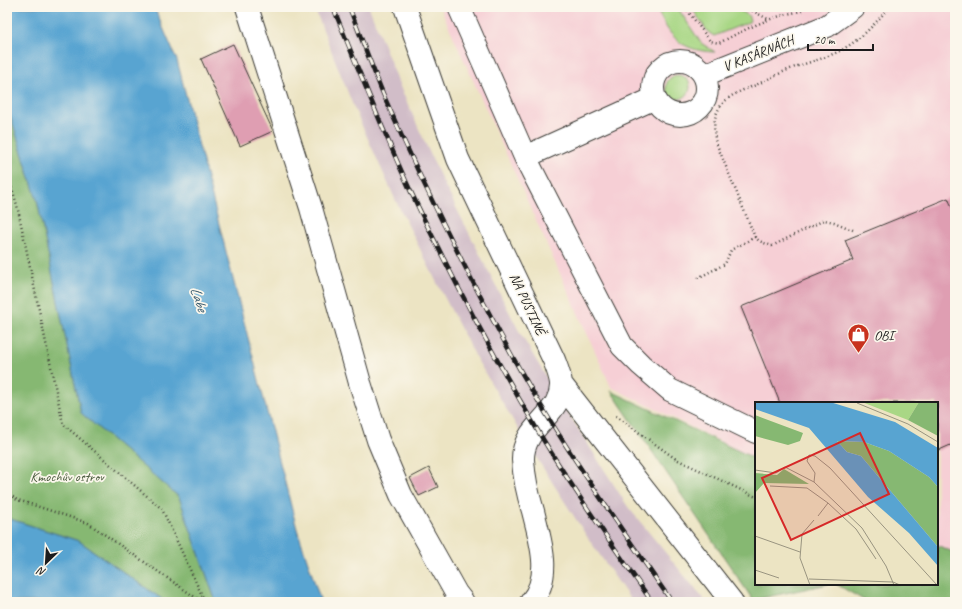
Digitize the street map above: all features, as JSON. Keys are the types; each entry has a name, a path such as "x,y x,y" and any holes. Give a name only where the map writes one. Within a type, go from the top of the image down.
{"street":[{"path":"247,7 311,208 360,383 378,440 401,495 456,593 463,602"},
{"name":"NA PUSTINĚ","path":"404,7 458,159 554,360 561,384"},
{"path":"459,7 525,157 622,346 670,390 755,432"},
{"name":"V KASÁRNÁCH","path":"704,75 827,26 853,7"},
{"path":"675,61 688,62 699,68 704,75 706,92 704,99 693,111 684,114 675,114 660,106 655,98 653,82 660,68 667,64 675,61"},
{"path":"525,157 655,98"},
{"path":"531,602 540,584 544,569 541,540 527,487 523,452 528,439 559,399 561,384"},
{"path":"561,384 732,602"}],"path":[{"path":"685,7 710,41 719,43 759,22 776,16 805,10"},
{"path":"745,7 768,19"},
{"path":"853,230 834,222 824,220 793,234 772,246 759,242 755,237 715,140 714,125 716,115 720,107 727,99 741,91 796,67 833,54 852,44 880,18 888,7"},
{"path":"7,172 18,205 63,424 162,509 204,602"},
{"path":"698,278 725,264 731,250 755,237"},
{"path":"615,415 676,459 755,496"},
{"path":"7,491 15,499 88,522 204,602"}],"shaded area":[{"path":"314,7 369,7 401,89 441,178 520,333 563,405 628,507 706,602 632,602 586,535 520,432 476,358 437,283 395,199 354,108"},
{"path":"440,7 955,7 955,558 938,550 938,402 755,402 755,459 611,387"}],"green space":[{"path":"656,7 677,7 701,43 715,52 693,49 678,40 666,27"},
{"path":"691,7 733,7 748,15 750,20 749,22 714,36 708,32"},
{"path":"678,75 683,76 689,82 689,92 683,98 678,99 673,98 667,92 666,87 667,82 673,76"},
{"name":"Kmochův ostrov","path":"7,105 37,200 81,413 179,497 216,602 166,602 79,541 7,518"},
{"path":"611,391 755,459 755,585 823,585 753,600"},
{"path":"938,545 955,553 955,602 867,602 838,585 938,585"}],"water":[{"name":"Labe","path":"7,7 154,7 177,60 297,529 321,602 216,602 179,497 81,413 37,200 7,105"},
{"path":"7,518 79,541 166,602 7,602"}],"building":[{"path":"233,44 273,131 240,146 201,59"},
{"name":"OBI","path":"948,198 955,214 955,443 938,451 938,402 780,402 741,307 853,260 845,240"},
{"path":"429,468 438,487 419,496 410,478"}],"railway":[{"path":"333,7 411,192 470,310 502,369 549,449 652,602"},
{"path":"349,7 384,96 426,189 504,341 563,441 672,602"}],"place":[{"name":"OBI","path":"858,354"}]}
